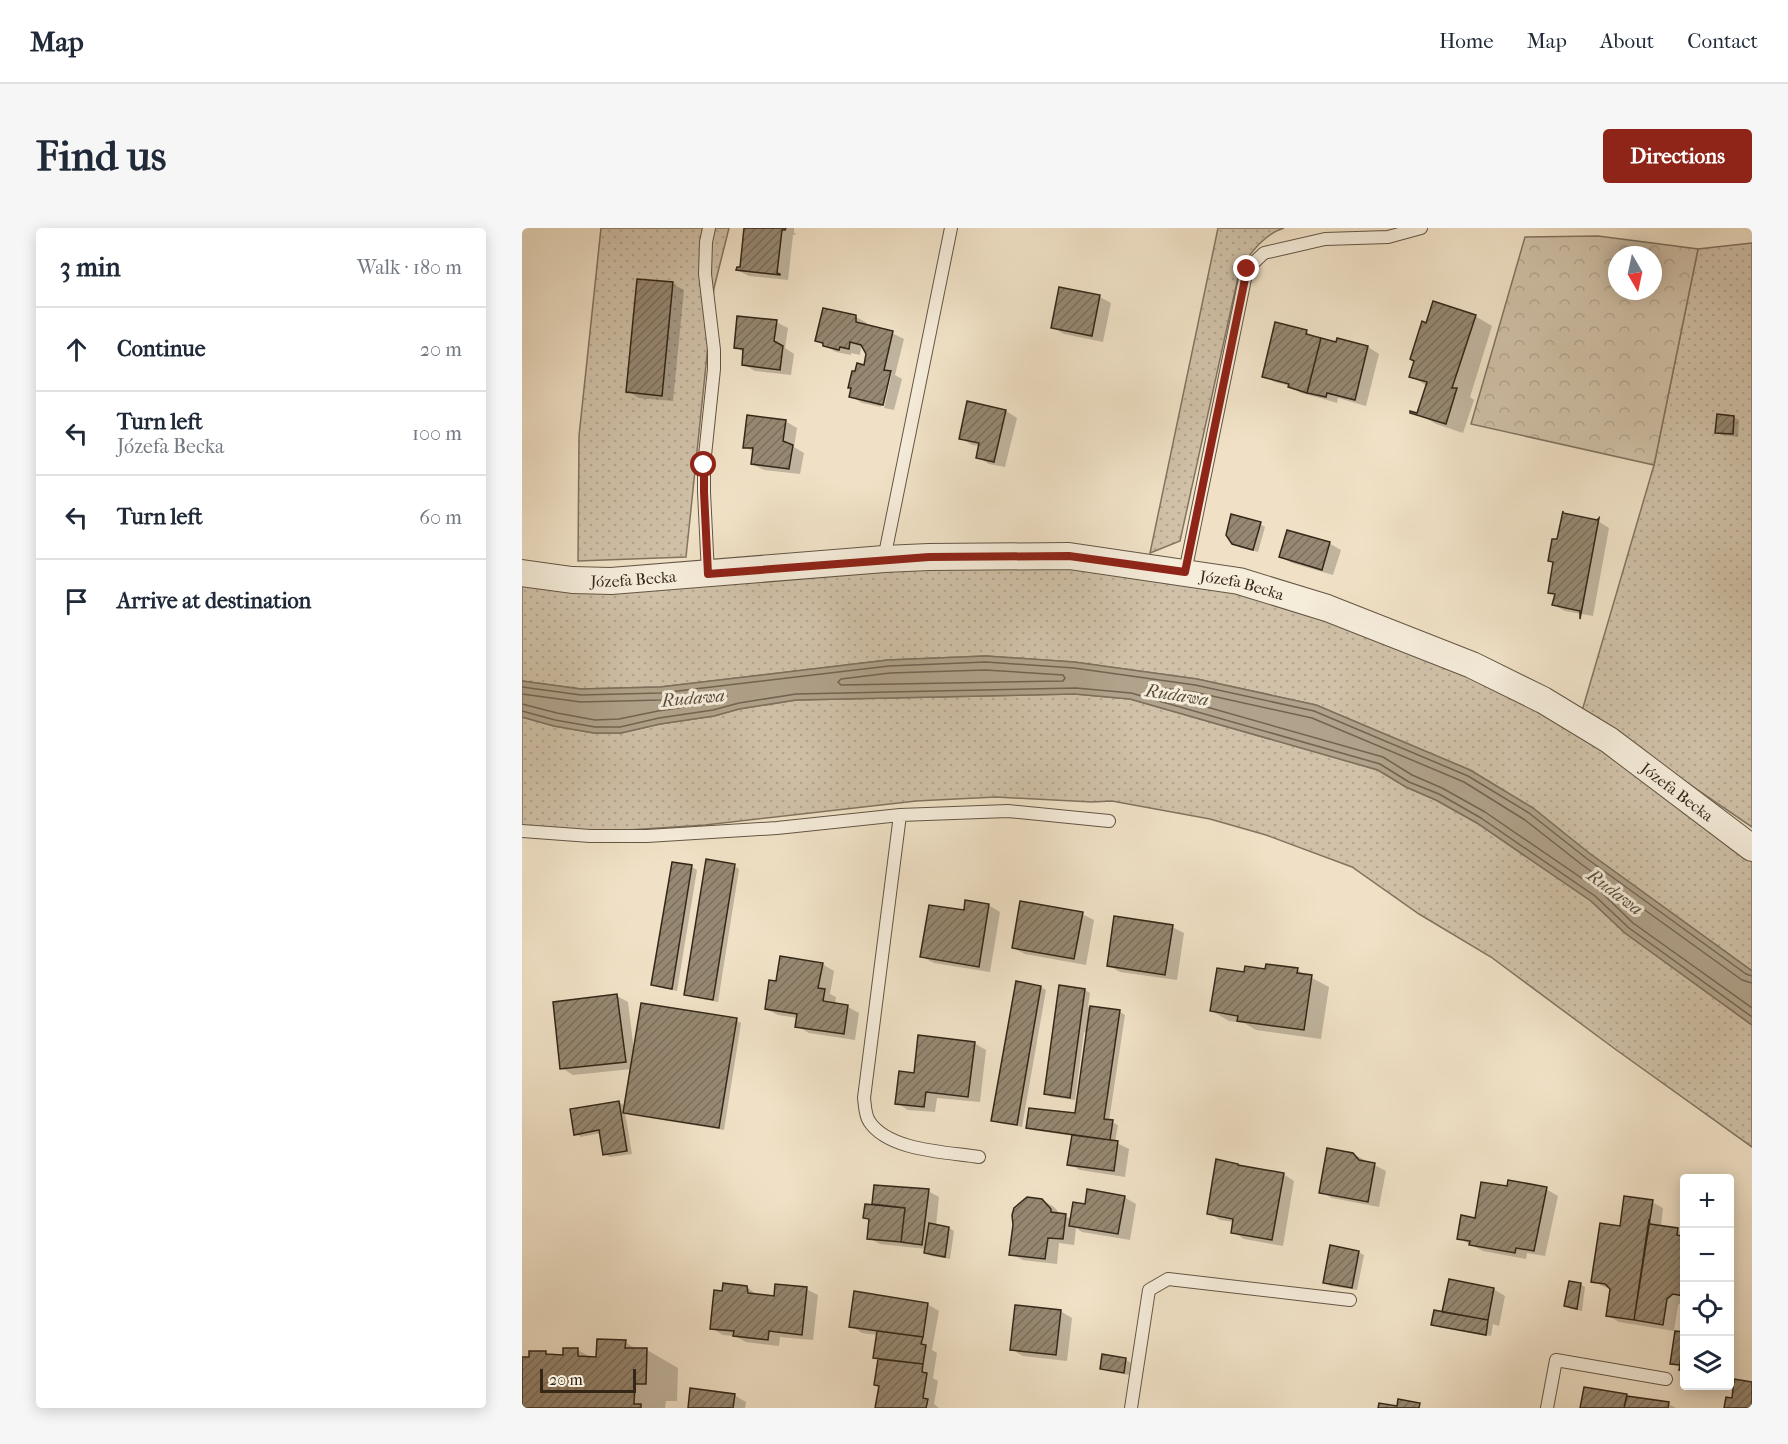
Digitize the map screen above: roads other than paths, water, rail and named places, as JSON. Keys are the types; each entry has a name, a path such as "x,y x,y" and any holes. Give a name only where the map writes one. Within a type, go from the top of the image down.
{"street":[{"name":"Józefa Becka","path":"522,573 572,580 610,581 884,559 1069,556 1239,581 1327,608 1472,665 1543,700 1609,740 1752,848"}],"lane":[{"path":"708,574 704,465 714,369 705,273 709,228"},
{"path":"884,559 951,228"},
{"path":"1185,572 1247,269 1264,253 1325,239 1388,237 1421,228"},
{"path":"522,831 591,836 647,836 777,828 900,815 1008,811 1109,821"},
{"path":"900,815 864,1098 867,1120 879,1132 906,1146 979,1157"},
{"path":"1131,1408 1149,1290 1168,1280 1350,1300"},
{"path":"1547,1408 1556,1360 1666,1379"}],"water":[{"name":"Rudawa","path":"986,656 1074,662 1197,679 1316,705 1470,770 1533,808 1589,853 1752,971 1752,1025 1625,933 1591,901 1477,823 1436,800 1406,787 1378,770 1130,699 1075,694 796,700 621,733 594,733 554,726 522,717 522,681 581,689 660,687 888,660"}]}
